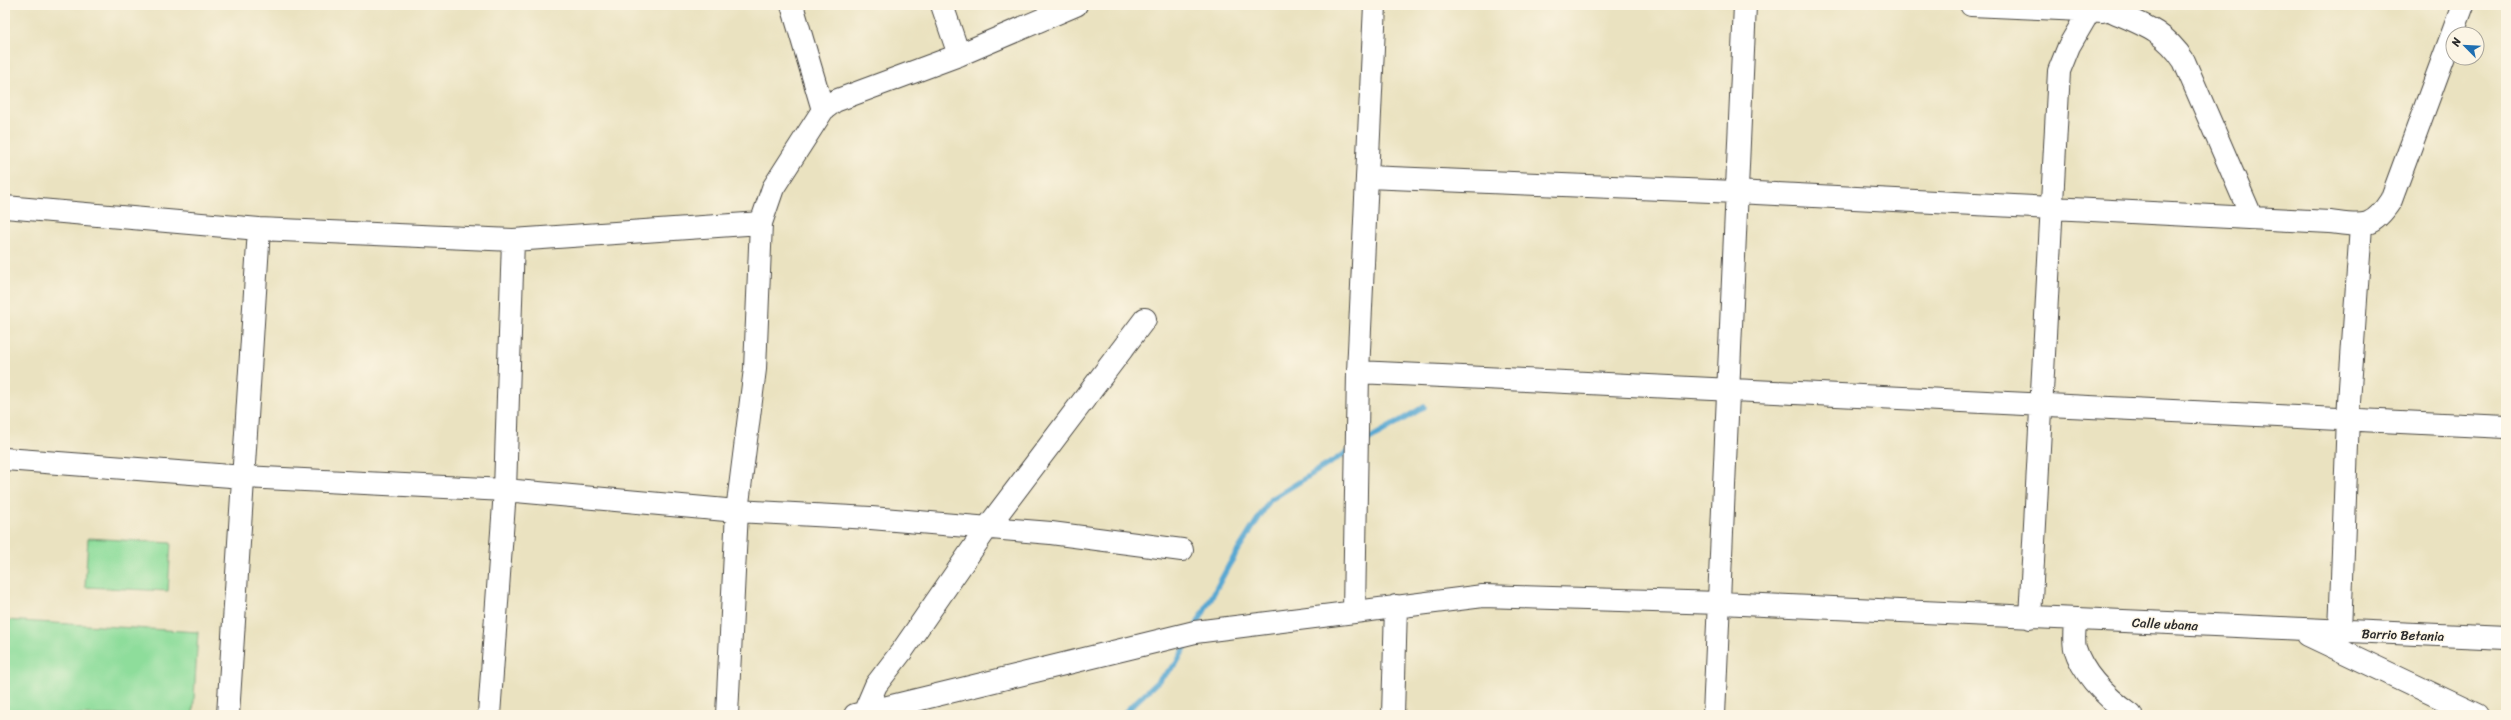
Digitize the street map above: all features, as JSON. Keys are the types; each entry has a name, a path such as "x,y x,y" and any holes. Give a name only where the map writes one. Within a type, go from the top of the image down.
{"street":[{"path":"792,5 823,110"},
{"path":"942,5 959,54"},
{"path":"727,715 737,511 755,369 761,223 773,188 823,110 835,101 959,54 1076,5"},
{"path":"1354,611 1358,372 1375,5"},
{"path":"1714,715 1745,5"},
{"path":"1971,5 2122,9 2159,32 2174,46 2184,61 2252,218"},
{"path":"1367,177 1736,192 2330,222 2361,226 2380,217 2391,200 2463,5"},
{"path":"2030,618 2053,208 2059,71 2069,46 2092,8"},
{"path":"5,207 259,229 513,240 761,223"},
{"path":"2340,632 2348,417 2361,226"},
{"path":"228,715 259,229"},
{"path":"489,715 505,490 513,240"},
{"path":"859,714 876,685 902,651 987,528 1145,319"},
{"path":"1358,372 2348,417 2506,427"},
{"path":"5,459 244,477 505,490 737,511 871,518 1051,533 1182,550"},
{"name":"Calle ubana","path":"859,714 1195,632 1483,596 1720,603 2300,630"},
{"path":"1393,715 1396,606"},
{"path":"2075,620 2074,647 2083,666 2111,700 2131,715"},
{"path":"2300,630 2477,715"},
{"name":"Barrio Betania","path":"2300,630 2506,638"}],"green space":[{"path":"88,538 171,543 168,591 85,587"},
{"path":"5,620 198,632 193,715 5,715"}],"waterway":[{"path":"1362,443 1424,407"},
{"path":"1196,626 1229,565 1270,500 1351,450"},
{"path":"1122,715 1176,664 1189,640"}]}
